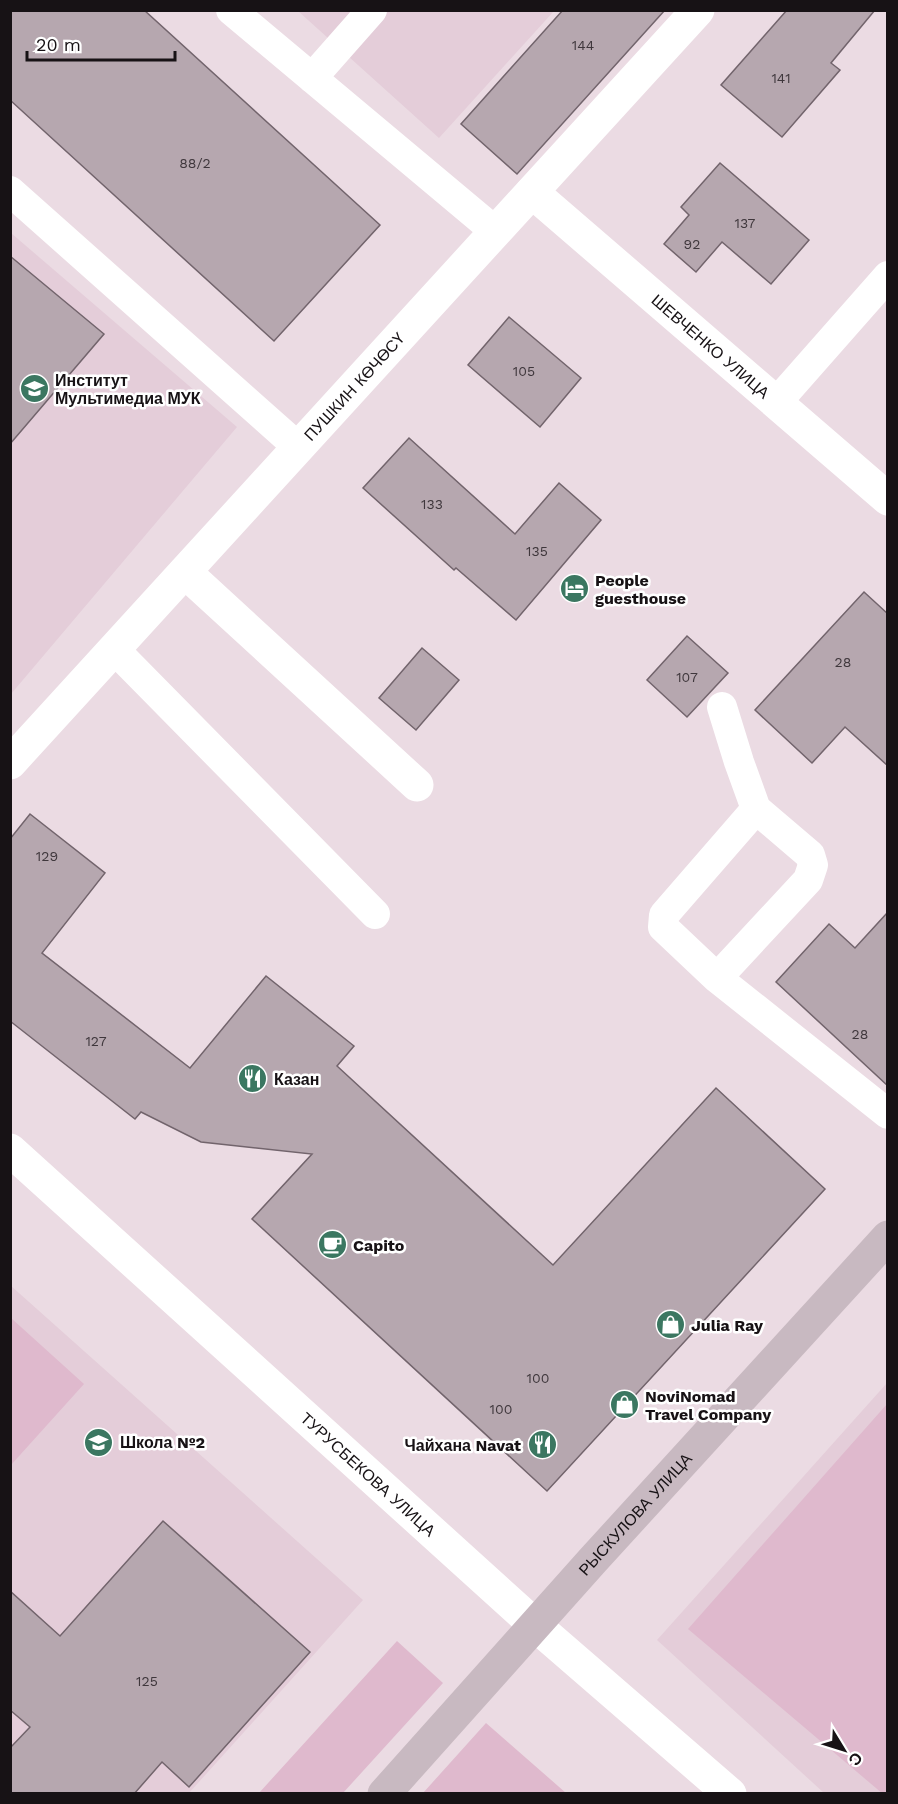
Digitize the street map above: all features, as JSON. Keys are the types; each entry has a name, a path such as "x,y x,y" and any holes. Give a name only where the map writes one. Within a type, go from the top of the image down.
{"street":[{"name":"ПУШКИН КӨЧӨСҮ","path":"10,764 698,10"},
{"name":"ШЕВЧЕНКО УЛИЦА","path":"532,192 888,500"},
{"path":"185,572 417,785"},
{"name":"ТУРУСБЕКОВА УЛИЦА","path":"10,1150 536,1626 730,1794"},
{"name":"РЫСКУЛОВА УЛИЦА","path":"384,1794 593,1560 888,1237"}],"lane":[{"path":"231,10 496,232"},
{"path":"312,78 372,10"},
{"path":"10,190 299,448"},
{"path":"776,403 888,276"},
{"path":"115,650 375,914"},
{"path":"717,978 808,880 813,865 810,855 756,809 722,706"},
{"path":"756,809 664,915 663,927 717,978 888,1114"}],"shaded area":[{"path":"298,11 554,11 439,138"},
{"path":"11,233 237,427 11,694"},
{"name":"Школа №2","path":"10,1285 363,1600 189,1793 11,1793"},
{"path":"11,1318 84,1384 11,1465"},
{"path":"887,1383 887,1793 824,1793 657,1640"},
{"path":"887,1404 888,1793 883,1794 688,1629"},
{"path":"397,1641 443,1683 343,1793 259,1793"},
{"path":"486,1723 566,1793 423,1793"}],"building":[{"path":"10,10 144,10 380,225 274,341 10,100"},
{"path":"563,10 665,10 517,174 461,124"},
{"path":"787,10 875,10 831,63 840,70 782,137 721,85"},
{"path":"720,163 809,240 771,284 722,242 696,272 664,244 689,215 681,207"},
{"name":"Институт Мультимедиа МУК","path":"10,256 104,334 10,444"},
{"path":"509,317 581,378 540,427 468,365"},
{"path":"409,438 515,534 559,483 601,520 516,620 456,568 454,570 363,488"},
{"path":"864,592 888,614 888,766 845,727 812,763 755,710"},
{"path":"687,636 728,673 687,717 647,680"},
{"path":"422,648 459,680 416,730 379,698"},
{"path":"30,814 105,873 42,953 190,1068 266,976 354,1046 337,1066 553,1265 716,1088 825,1189 547,1491 252,1219 312,1154 201,1142 141,1112 135,1119 10,1021 10,839"},
{"path":"888,912 888,1086 776,982 829,924 855,948"},
{"path":"163,1521 310,1652 189,1787 162,1762 134,1794 10,1794 10,1748 30,1727 10,1710 10,1591 60,1636"}],"place":[{"name":"Институт Мультимедиа МУК","path":"34,389"},
{"name":"People guesthouse","path":"574,589"},
{"name":"Казан","path":"253,1079"},
{"name":"Capito","path":"332,1245"},
{"name":"Julia Ray","path":"670,1325"},
{"name":"NoviNomad Travel Company","path":"624,1405"},
{"name":"Школа №2","path":"99,1442"},
{"name":"Чайхана Navat","path":"542,1445"}]}
